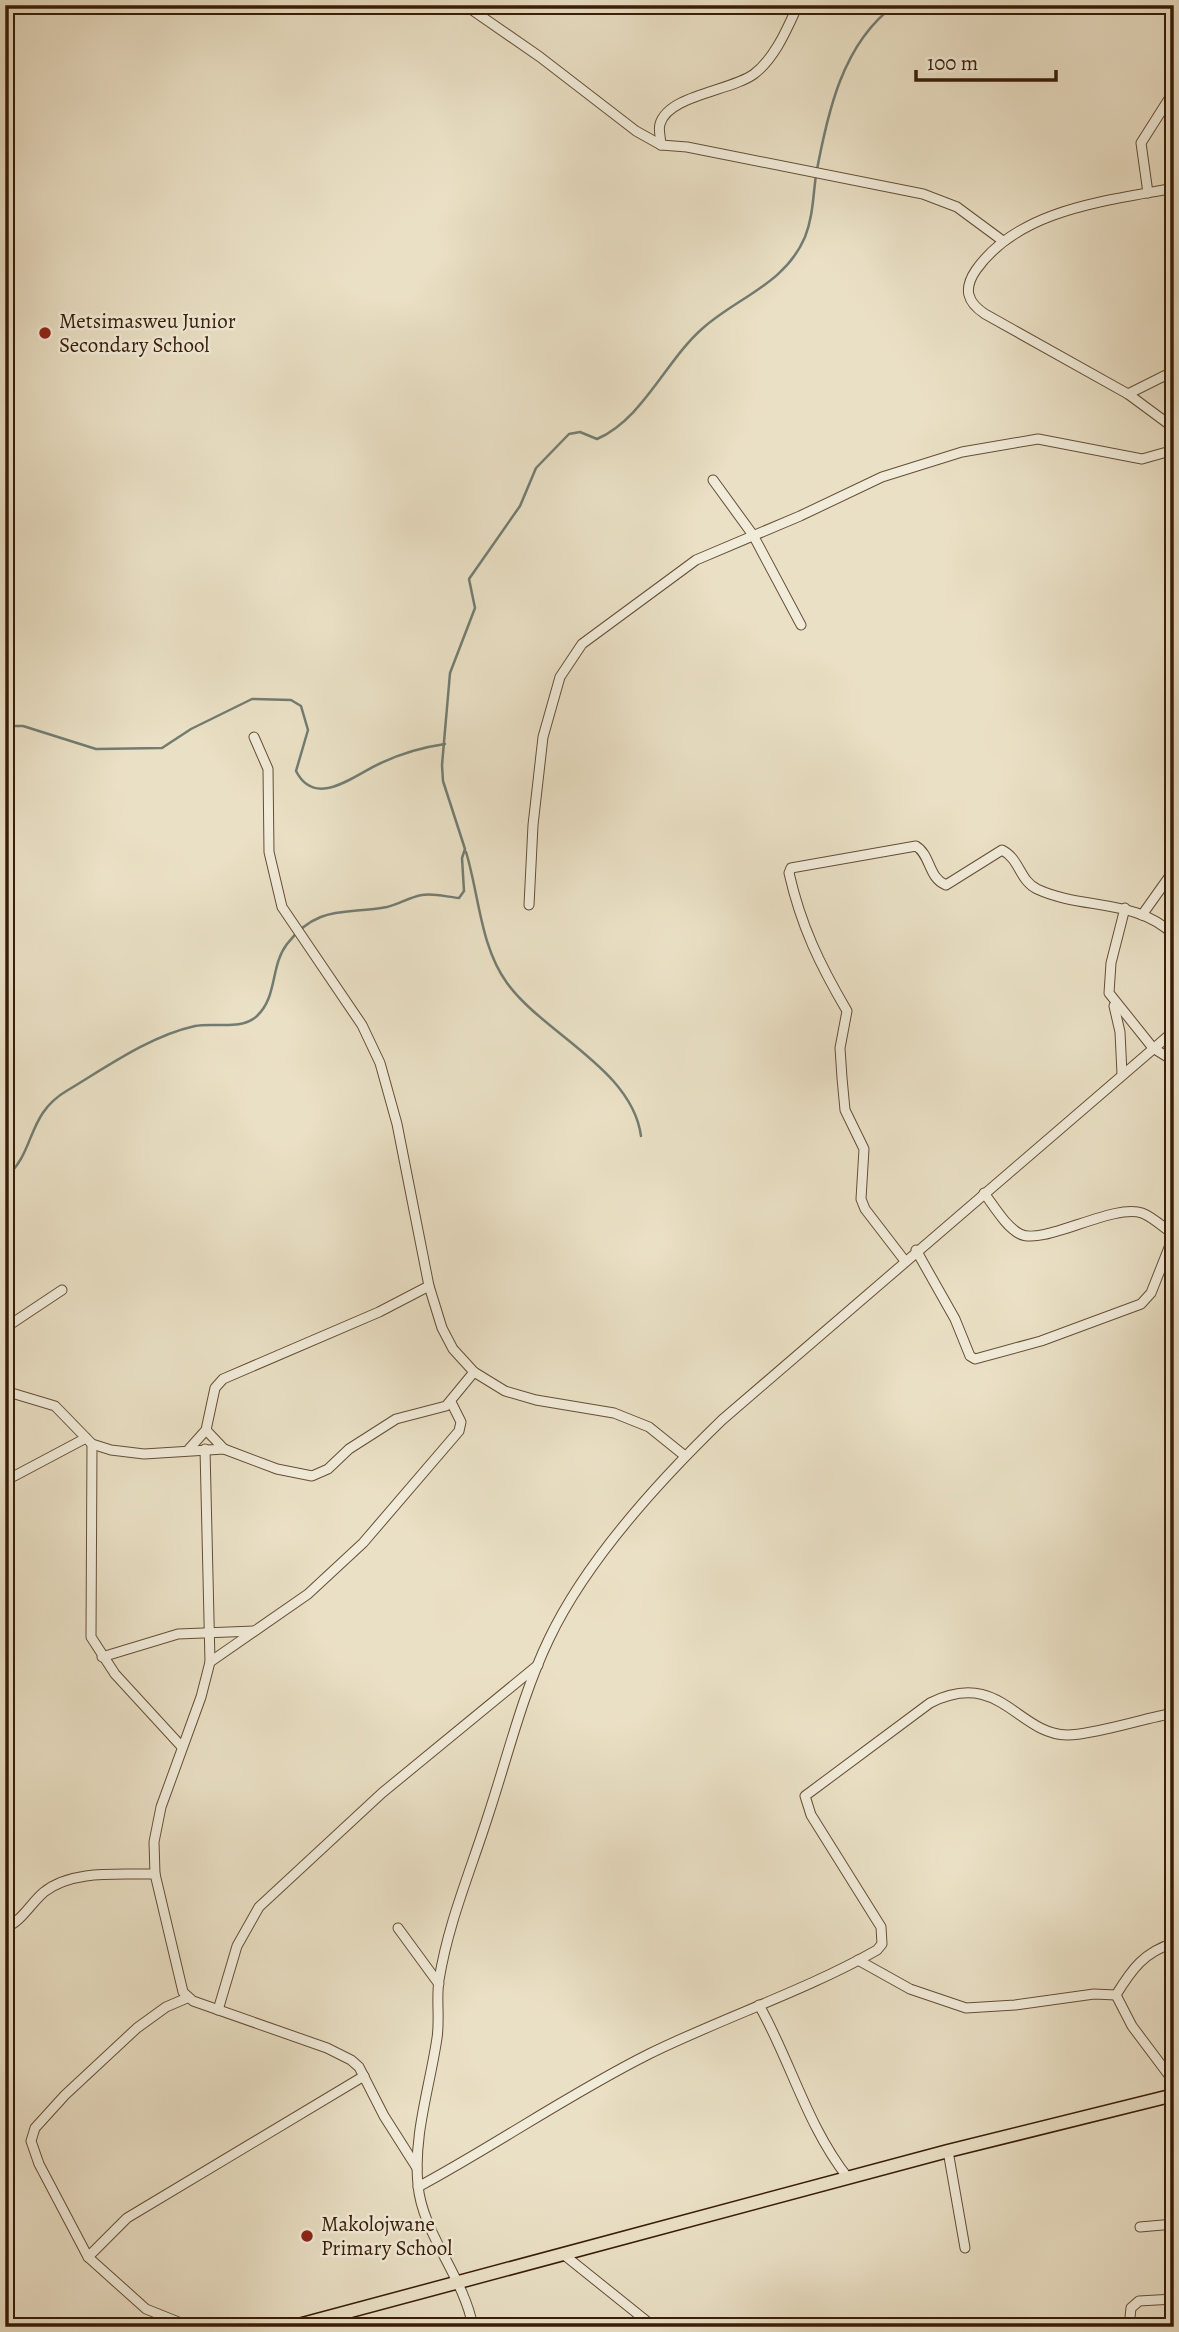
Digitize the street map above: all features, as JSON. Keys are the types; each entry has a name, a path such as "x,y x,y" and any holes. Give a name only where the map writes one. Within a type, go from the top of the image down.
{"main road":[{"path":"298,2326 948,2151 1174,2095"}],"street":[{"path":"465,5 540,57 607,111 661,145 687,147 923,194 957,207 1003,241"},
{"path":"661,145 660,124 669,108 737,84 754,74 786,32 799,5"},
{"path":"1148,193 1141,143 1174,90"},
{"path":"1174,188 1051,216 1003,241 969,281 967,291 976,308 1128,394 1174,428"},
{"path":"1128,394 1174,370"},
{"path":"529,905 533,825 543,737 550,706 570,659 596,632 696,560 911,466 1013,442 1055,442 1142,459 1174,450"},
{"path":"713,480 753,535 801,625"},
{"path":"254,737 268,769 267,828 282,907 362,1025 380,1063 397,1124 429,1286 442,1328 453,1349 488,1383 520,1396 622,1416 649,1427 685,1456"},
{"path":"905,1261 865,1209 861,1199 864,1149 845,1110 842,1079 840,1048 847,1012 820,967 806,932 794,896 789,873 792,868 916,846 924,850 935,877 946,885 1002,850 1014,858 1025,880 1039,890 1125,908 1165,926 1174,935"},
{"path":"1142,915 1174,870"},
{"path":"1122,1074 1120,1032 1107,984 1125,908"},
{"path":"1112,1001 1153,1048 1174,1061"},
{"path":"473,2327 459,2282 425,2213 418,2187 417,2168 439,2023 439,1984 454,1914 549,1639 579,1586 685,1456 916,1251 1174,1031"},
{"path":"916,1251 955,1319 970,1356 975,1359 1041,1341 1142,1304 1151,1293 1174,1235 1144,1213 1135,1212 1087,1221 1033,1237 1021,1235 984,1193"},
{"path":"189,1449 206,1430 215,1388 223,1379 379,1312 429,1286"},
{"path":"5,1328 62,1290"},
{"path":"5,1391 55,1406 89,1441 111,1450 144,1454 189,1449 224,1449 301,1476 321,1474 349,1449 396,1419 451,1402 474,1372"},
{"path":"210,1662 308,1594 363,1543 452,1443 461,1422 451,1402"},
{"path":"206,1430 224,1449"},
{"path":"5,1481 89,1441"},
{"path":"89,1441 91,1637 102,1657 182,1747"},
{"path":"187,1998 155,1874 156,1825 201,1697 210,1662 207,1632 210,1566 205,1449"},
{"path":"102,1657 165,1637 207,1632 257,1631"},
{"path":"218,2010 237,1946 259,1907 383,1793 538,1665"},
{"path":"418,2187 476,2156 568,2098 649,2054 877,1950 882,1944 881,1927 811,1815 806,1804 808,1791 865,1753 922,1708 951,1694 962,1692 988,1697 1010,1706 1045,1728 1067,1735 1174,1713"},
{"path":"5,1928 18,1922 46,1891 61,1882 78,1877 155,1874"},
{"path":"398,1928 439,1984"},
{"path":"1116,1995 1136,1964 1147,1954 1174,1943"},
{"path":"858,1960 910,1989 966,2008 1015,2006 1094,1994 1116,1995"},
{"path":"1116,1995 1132,2026 1174,2082"},
{"path":"191,2327 146,2309 88,2257 39,2164 30,2141 31,2135 65,2095 137,2028 166,2007 187,1998 327,2048 351,2060 364,2076 384,2116 417,2168"},
{"path":"759,2005 814,2126 832,2158 848,2178"},
{"path":"88,2257 127,2218 364,2076"},
{"path":"948,2151 965,2248"},
{"path":"1140,2227 1174,2224"},
{"path":"563,2254 654,2327"},
{"path":"1129,2327 1131,2308 1139,2301 1174,2299"}],"waterway":[{"path":"5,1178 22,1156 45,1110 68,1090 162,1037 195,1026 235,1025 251,1021 257,1016 268,999 278,962 287,944 310,922 333,914 387,907 422,895 459,898 464,891 462,858 465,849 443,781 442,765 450,673 475,608 469,579 520,506 536,468 569,434 580,432 597,439 613,430 641,404 677,356 703,328 786,267 805,237 810,222 820,152 840,82 862,39 895,5"},
{"path":"5,726 23,726 96,749 162,748 191,729 252,699 291,700 301,706 308,730 296,771 304,782 314,788 325,789 348,781 396,757 445,744"},
{"path":"466,852 491,953 507,983 542,1019 604,1072 621,1091 634,1112 641,1136"}],"place":[{"name":"Metsimasweu Junior Secondary School","path":"45,333"},
{"name":"Makolojwane Primary School","path":"307,2236"}]}
